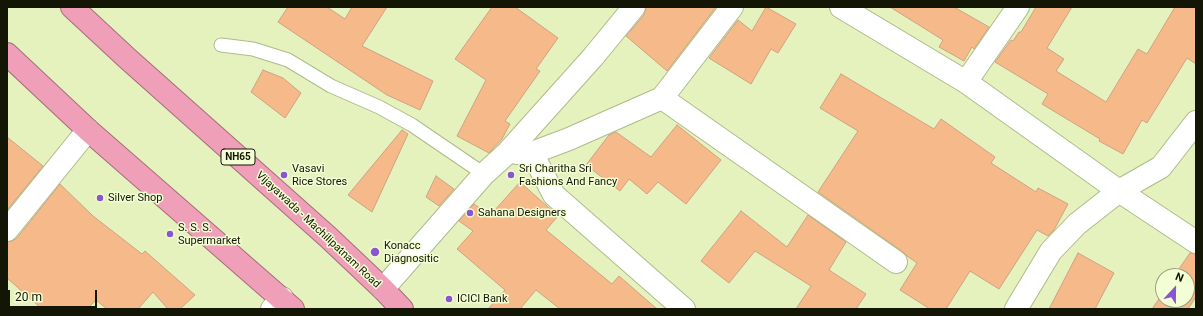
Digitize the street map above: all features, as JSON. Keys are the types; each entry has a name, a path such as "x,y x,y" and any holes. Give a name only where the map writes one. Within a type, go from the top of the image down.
{"highway":[{"name":"Vijayawada - Machilipatnam Road","path":"72,7 128,59 328,237 402,309"},
{"path":"7,54 88,130 179,210 282,305"}],"street":[{"path":"383,290 484,174 506,154 593,57 634,7"},
{"path":"506,154 532,153 569,139 662,98 732,7"},
{"path":"841,7 966,82 1119,191 1196,242"},
{"path":"966,82 1018,7"},
{"path":"662,98 896,262"},
{"path":"1016,309 1051,251 1077,224 1119,191 1161,167 1196,122"},
{"path":"7,230 88,130"},
{"path":"532,153 554,195 684,309"}],"lane":[{"path":"221,45 253,49 288,60 331,86 379,107 412,125 484,174"}],"building":[{"path":"288,7 327,7 345,19 352,7 387,7 362,46 433,81 420,110 387,95 278,22"},
{"path":"492,7 515,7 558,38 536,69 540,71 505,121 510,124 502,139 489,153 457,136 486,80 455,59"},
{"path":"646,7 716,7 667,71 626,36 644,15"},
{"path":"766,7 796,24 778,53 771,49 751,84 709,58 738,20 752,31"},
{"path":"890,7 954,7 989,27 974,49 972,47 964,61 939,47 943,40"},
{"path":"1036,7 1072,7 1047,48 1064,59 1056,71 1106,102 1138,49 1147,54 1175,7 1196,7 1196,64 1187,58 1147,123 1142,120 1123,154 1099,141 1100,139 1042,104 1048,94 995,62 1011,40 1013,41 1019,32 1021,32"},
{"path":"263,70 283,78 301,93 285,118 251,92"},
{"path":"841,74 934,129 941,119 995,157 991,163 1036,192 1038,188 1068,204 1054,230 1048,236 1037,230 999,289 970,271 946,309 930,309 900,290 917,263 818,192 858,131 820,108"},
{"path":"677,125 721,160 686,204 658,182 647,194 629,179 620,191 586,165 609,135 616,132 651,157"},
{"path":"402,130 408,134 372,212 348,195"},
{"path":"7,137 43,166 7,210"},
{"path":"436,176 454,189 439,206 426,197"},
{"path":"520,182 558,216 546,230 612,284 619,276 657,309 560,309 536,290 520,309 488,309 505,290 457,249 473,231 459,221 474,204 488,214 492,209 494,211"},
{"path":"60,184 93,216 142,254 145,251 195,295 180,309 168,309 153,292 138,309 107,309 96,300 87,309 42,309 7,278 7,242 17,238"},
{"path":"741,211 787,247 808,215 846,242 829,270 866,294 856,309 796,309 811,286 755,251 729,283 701,261"},
{"path":"1078,253 1114,273 1095,309 1049,309"},
{"path":"1190,253 1196,254 1195,298 1195,268 1180,268"},
{"path":"1155,305 1155,308 1189,308 1188,309 1152,309"}],"place":[{"name":"Vasavi Rice Stores","path":"284,175"},
{"name":"Sri Charitha Sri Fashions And Fancy","path":"511,175"},
{"name":"Silver Shop","path":"100,198"},
{"name":"Sahana Designers","path":"470,213"},
{"name":"S. S. S. Supermarket","path":"170,234"},
{"name":"Konacc Diagnositic","path":"375,252"},
{"name":"ICICI Bank","path":"449,299"}]}
